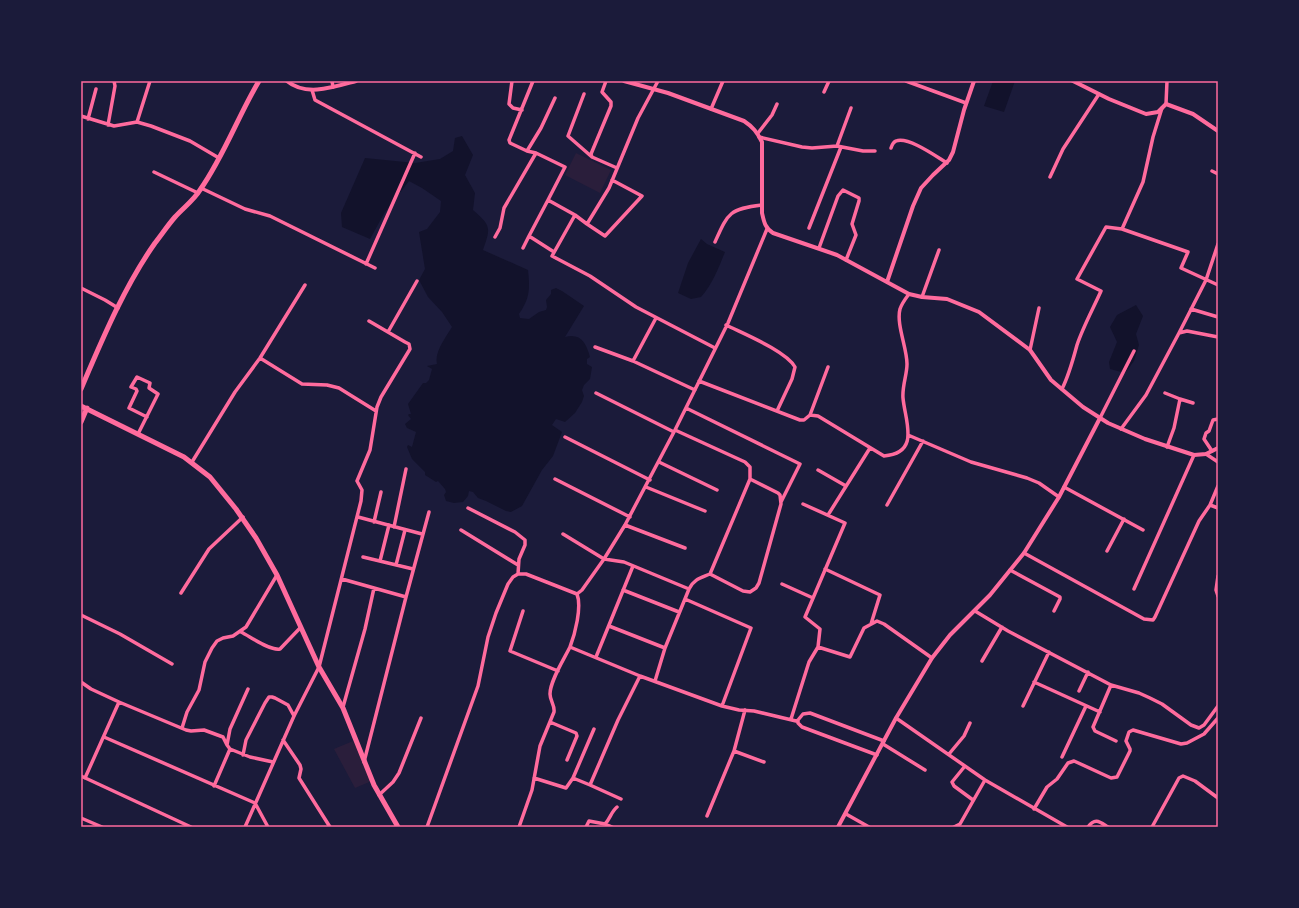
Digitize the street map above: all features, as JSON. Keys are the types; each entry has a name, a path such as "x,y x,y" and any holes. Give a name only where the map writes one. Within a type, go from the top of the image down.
{"main road":[{"path":"81,388 96,353 131,284 154,245 175,217 202,188 259,81"},
{"path":"81,406 179,454 192,462 210,477 243,518 277,575 319,667 343,708 364,763 398,827"},
{"path":"81,422 87,408"}],"street":[{"path":"108,125 115,86 114,81"},
{"path":"137,122 150,81"},
{"path":"287,81 302,89 312,90 333,87 356,81"},
{"path":"332,81 333,87"},
{"path":"512,81 509,104 513,108 522,110"},
{"path":"523,248 565,168 536,153 527,151 510,143 533,81"},
{"path":"592,157 591,154 611,106 611,102 602,92 606,81"},
{"path":"624,81 654,89 711,109 744,121 751,126 762,142 762,205 764,222 767,229 773,233 819,248 846,260 910,294 922,297 947,299 980,312 1030,350 1051,380 1083,407 1121,429 1167,447 1194,455 1206,454 1218,448"},
{"path":"587,224 609,188 638,118 658,81"},
{"path":"711,109 723,81"},
{"path":"824,92 829,81"},
{"path":"906,81 966,103"},
{"path":"887,282 921,188 929,178 947,163 953,152 966,103 974,81"},
{"path":"1073,81 1146,114 1158,112 1164,105"},
{"path":"1122,229 1143,182 1153,137 1164,105 1167,81"},
{"path":"88,119 96,89"},
{"path":"312,90 315,100 421,156"},
{"path":"584,94 568,136 592,157 617,168"},
{"path":"1050,177 1063,149 1099,94"},
{"path":"527,151 541,128 555,98"},
{"path":"758,135 772,115 777,104"},
{"path":"1164,105 1193,114 1218,131"},
{"path":"837,146 851,108"},
{"path":"81,116 114,126 137,122 190,141 219,158"},
{"path":"758,135 802,147 812,148 837,146 863,151 875,151"},
{"path":"891,148 897,140 908,141 947,163"},
{"path":"809,228 842,147"},
{"path":"366,264 416,153"},
{"path":"495,237 500,228 504,208 536,153"},
{"path":"1212,171 1218,174"},
{"path":"154,172 198,193"},
{"path":"548,200 574,215 605,236 642,196 612,180"},
{"path":"202,188 245,210 270,216 375,268"},
{"path":"819,248 838,196 843,190 846,191 859,198 859,201 852,224 856,235 846,260"},
{"path":"715,242 724,221 733,211 746,207 762,205"},
{"path":"574,215 552,256 590,276 636,307 715,348"},
{"path":"1062,389 1068,377 1086,322 1101,291 1077,279 1106,227 1122,229 1188,252 1181,268 1218,286"},
{"path":"577,594 582,590 604,559 630,517 650,480 726,325 767,229"},
{"path":"529,236 554,252"},
{"path":"1121,429 1146,395 1179,333 1206,280 1218,244"},
{"path":"922,297 939,250"},
{"path":"388,332 417,281"},
{"path":"192,462 235,392 260,358 305,285"},
{"path":"81,288 106,300 118,308"},
{"path":"810,415 818,416 884,456 899,452 904,448 908,435 908,426 902,390 907,358 899,316 902,305 910,294"},
{"path":"1030,350 1039,308"},
{"path":"1191,309 1218,317"},
{"path":"633,361 656,318"},
{"path":"245,827 294,716 319,667 358,517 362,490 357,480 370,450 376,411 381,397 410,349 409,344 369,321"},
{"path":"726,325 781,354 795,367 778,411"},
{"path":"1179,333 1186,331 1218,337"},
{"path":"596,347 633,361 695,390"},
{"path":"838,827 896,718 932,658 950,636 975,611 1024,553 1060,497 1134,351"},
{"path":"260,358 302,384 327,385 339,388 376,411"},
{"path":"699,381 800,420 804,420 810,415 828,367"},
{"path":"138,434 147,417 158,394 149,388 150,383 137,377 131,387 137,391 129,408 147,417"},
{"path":"596,393 675,431 745,462 750,467 750,479 710,574 696,580 692,583 689,589 666,648 656,681"},
{"path":"1165,393 1194,403"},
{"path":"1167,447 1174,428 1180,399"},
{"path":"686,408 800,464 781,504 759,583 750,592 744,591 710,574"},
{"path":"1212,451 1204,439 1213,420 1218,419"},
{"path":"908,435 971,462 1027,478 1039,483 1060,497"},
{"path":"565,437 650,480"},
{"path":"887,505 923,441"},
{"path":"828,515 870,448"},
{"path":"1206,454 1218,462"},
{"path":"1134,589 1194,455"},
{"path":"659,462 717,490"},
{"path":"394,527 406,469"},
{"path":"818,470 846,486"},
{"path":"555,479 630,517"},
{"path":"750,479 778,493 780,495 781,504"},
{"path":"1024,553 1144,618 1153,620 1199,521 1210,505 1218,486"},
{"path":"646,487 705,511"},
{"path":"1064,487 1143,530"},
{"path":"374,522 380,492"},
{"path":"791,719 809,662 818,647 820,628 805,617 845,523 804,504"},
{"path":"1210,505 1218,508"},
{"path":"468,508 515,532 525,540 526,545 518,565 518,574"},
{"path":"364,763 422,534 429,512"},
{"path":"358,517 422,534"},
{"path":"181,593 209,549 243,518"},
{"path":"1107,551 1124,520"},
{"path":"380,561 389,525"},
{"path":"625,525 684,548"},
{"path":"396,565 405,530"},
{"path":"460,530 518,565"},
{"path":"563,534 604,559 617,560 689,589"},
{"path":"363,557 413,569"},
{"path":"596,657 633,566"},
{"path":"825,569 880,595 871,624"},
{"path":"1010,570 1060,597 1054,611"},
{"path":"427,827 478,686 488,637 508,584 513,577 518,574 526,574 577,594"},
{"path":"182,728 187,712 199,690 205,662 212,648 217,641 233,636 241,632 246,627 277,575"},
{"path":"1218,576 1216,590 1218,596"},
{"path":"342,579 406,597"},
{"path":"782,584 813,598"},
{"path":"343,708 365,629 374,588"},
{"path":"623,590 680,612"},
{"path":"518,827 529,798 540,746 554,712 555,707 550,696 550,690 575,634 578,612 577,594"},
{"path":"685,600 751,628 722,706"},
{"path":"523,611 510,651 558,671"},
{"path":"975,611 1002,628 1111,685 1139,693 1162,704 1191,725 1199,728 1204,725 1218,706"},
{"path":"81,615 120,634 172,664"},
{"path":"818,647 850,657 864,628 877,621 880,621 932,658"},
{"path":"609,626 666,648"},
{"path":"241,632 269,647 280,649 301,627"},
{"path":"982,661 1002,628"},
{"path":"570,647 640,676 722,706 798,720"},
{"path":"1022,706 1049,652"},
{"path":"1078,691 1088,672"},
{"path":"590,784 618,720 640,676"},
{"path":"81,682 91,689 119,702 182,728 191,731 204,730 223,737 230,749 244,755 273,762"},
{"path":"1034,682 1100,712"},
{"path":"1111,685 1093,727 1095,730 1116,742"},
{"path":"227,745 230,728 248,689"},
{"path":"244,755 246,740 269,697 288,705 294,716"},
{"path":"119,702 104,737 83,777 191,827"},
{"path":"1062,757 1086,706"},
{"path":"707,816 734,751 745,710"},
{"path":"798,720 803,714 810,713 884,742 925,770"},
{"path":"380,795 393,782 399,773 421,718"},
{"path":"896,718 985,780 1067,827"},
{"path":"1034,809 1047,787 1057,779 1068,763 1074,761 1111,778 1117,777 1130,752 1126,741 1129,732 1133,730 1181,744 1187,743 1204,734 1218,718"},
{"path":"798,720 798,723 802,727 877,755"},
{"path":"550,722 576,733 578,736 567,760"},
{"path":"949,754 964,736 970,723"},
{"path":"534,778 566,788 573,778 594,729"},
{"path":"104,737 255,803 268,827"},
{"path":"283,740 300,764 301,769 299,778 330,827"},
{"path":"214,786 230,749"},
{"path":"734,751 764,762"},
{"path":"965,766 952,782 954,786 973,800"},
{"path":"1152,827 1179,778 1183,776 1195,781 1218,798"},
{"path":"573,778 590,784 620,799"},
{"path":"954,827 960,824 985,780"},
{"path":"604,824 608,821 613,810 617,807"},
{"path":"846,814 869,827"},
{"path":"81,818 102,827"},
{"path":"586,827 589,821 612,827"},
{"path":"1088,827 1092,822 1096,821 1108,827"}],"shaded area":[{"path":"993,81 1015,81 1004,112 984,106"},
{"path":"462,136 473,155 465,175 475,193 473,210 488,227 483,250 528,270 528,293 519,314 520,318 529,319 539,312 546,310 546,300 551,294 551,290 556,288 562,291 584,306 565,337 575,336 585,343 590,357 587,359 587,364 592,367 590,379 584,385 582,390 584,396 582,402 575,413 565,422 556,419 552,425 562,432 553,456 542,470 522,506 511,512 478,498 473,492 469,491 468,496 463,502 454,503 446,501 444,495 446,492 445,489 438,481 436,482 425,475 425,472 412,459 407,447 408,445 412,447 416,432 407,428 405,424 411,419 408,415 411,414 408,404 423,383 426,383 429,380 432,369 427,366 437,364 437,355 439,350 452,327 442,312 428,297 419,280 425,269 419,232 427,229 440,212 441,201 409,181 385,212 370,239 342,227 341,213 365,158 415,163 440,159 453,151 455,138"},
{"path":"576,153 611,170 600,193 565,175"},
{"path":"701,239 707,244 725,252 709,287 701,297 691,299 678,293 688,263"},
{"path":"1136,305 1143,316 1136,334 1139,345 1134,361 1125,373 1110,369 1109,362 1117,342 1110,327 1117,315"},
{"path":"353,741 374,780 355,788 334,749"}]}
